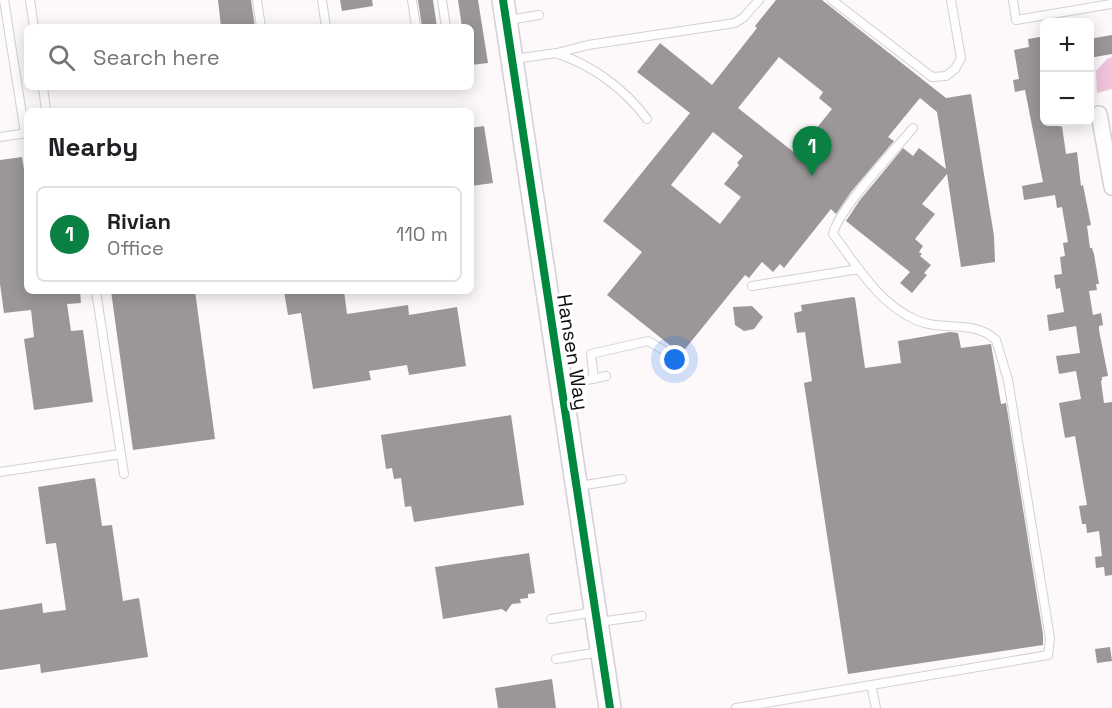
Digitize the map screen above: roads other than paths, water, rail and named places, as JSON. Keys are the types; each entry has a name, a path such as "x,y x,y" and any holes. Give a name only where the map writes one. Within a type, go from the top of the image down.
{"street":[{"name":"Hansen Way","path":"505,10 610,708"},
{"path":"1099,114 1112,187"}],"lane":[{"path":"4,0 24,121"},
{"path":"30,0 34,24"},
{"path":"257,0 261,24"},
{"path":"322,0 326,24"},
{"path":"412,0 416,24"},
{"path":"442,0 446,24"},
{"path":"512,59 735,23 744,17 759,0"},
{"path":"832,0 932,77 946,76 955,69 961,58 951,0"},
{"path":"1013,0 1016,20 1112,2"},
{"path":"505,10 539,15"},
{"path":"557,53 591,68 638,107 647,119"},
{"path":"42,90 46,108"},
{"path":"736,708 1048,655 1050,638 1008,380 996,340 980,329 931,325 917,321 897,310 880,295 833,234 834,226 846,209 913,128"},
{"path":"0,137 24,133"},
{"path":"752,286 859,269"},
{"path":"96,294 124,474"},
{"path":"594,379 591,354 648,341 682,361"},
{"path":"561,385 606,376"},
{"path":"0,472 121,454"},
{"path":"577,487 622,479"},
{"path":"550,619 642,616"},
{"path":"556,659 602,652"},
{"path":"871,685 876,708"}],"place":[{"name":"Rivian","path":"812,176"}]}
